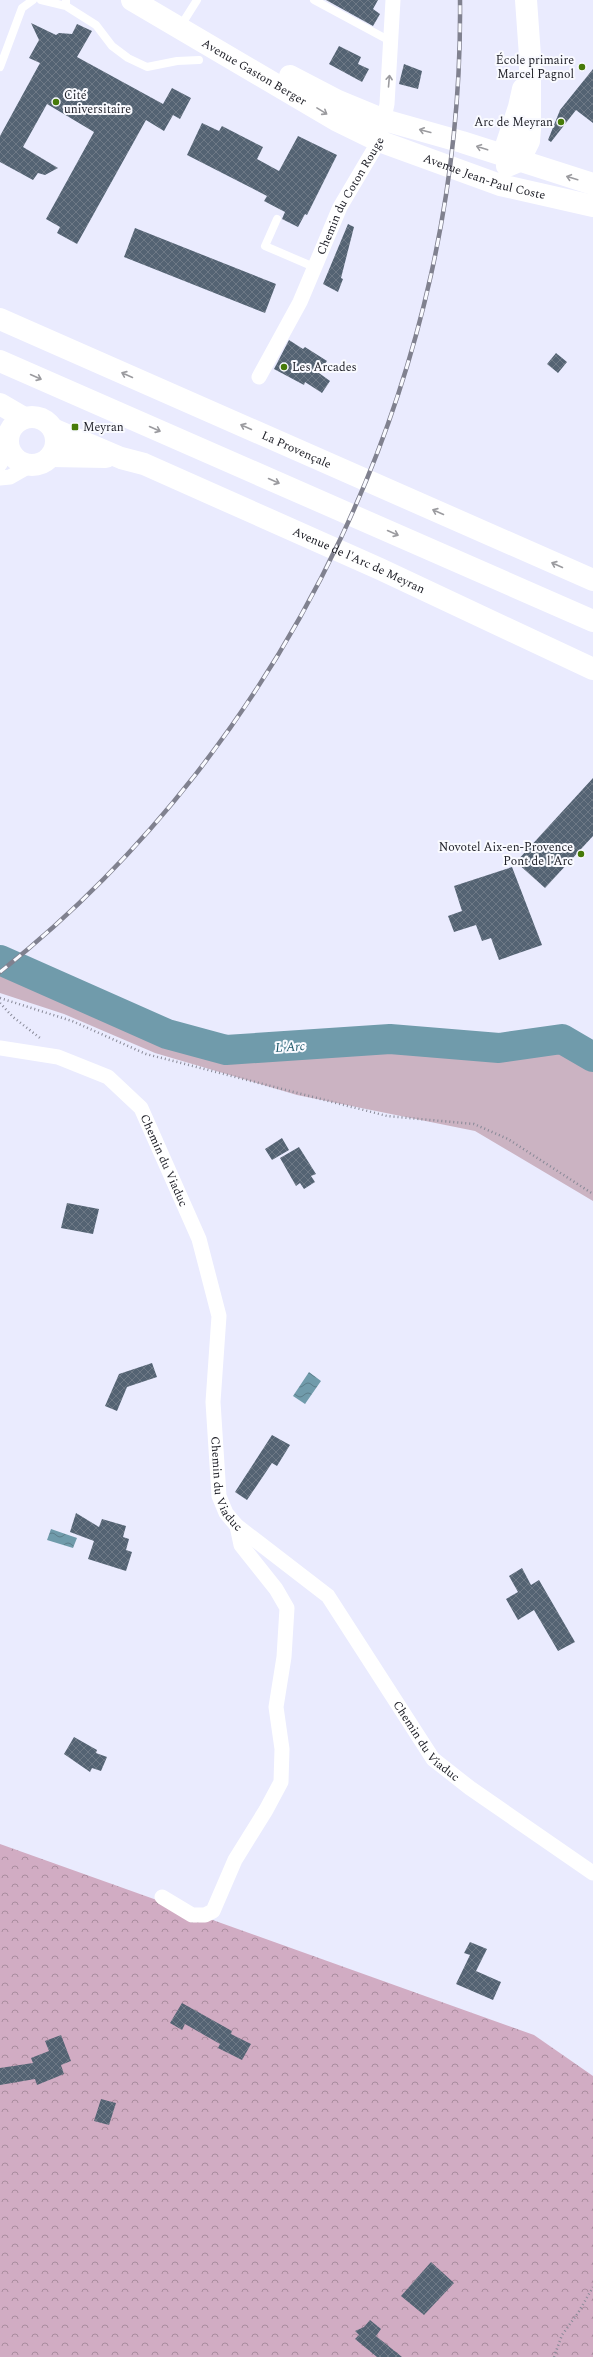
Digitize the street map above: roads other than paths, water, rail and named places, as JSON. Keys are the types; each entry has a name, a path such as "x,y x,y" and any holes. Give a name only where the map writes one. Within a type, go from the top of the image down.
{"main road":[{"name":"Avenue Gaston Berger","path":"132,0 188,15 336,120 379,141"},
{"name":"Avenue Gaston Berger","path":"157,0 188,15 338,101 384,120"},
{"path":"464,172 495,170 511,160 529,141 530,56 526,0"},
{"path":"511,160 519,107 530,56"},
{"name":"Avenue Jean-Paul Coste","path":"384,120 593,184"},
{"path":"530,129 533,144 551,171"},
{"name":"Avenue Jean-Paul Coste","path":"379,141 500,185 593,206"},
{"path":"511,160 554,197"},
{"name":"La Provençale","path":"0,319 593,580"},
{"path":"0,361 593,621"},
{"path":"0,404 24,418"},
{"path":"0,414 6,449 17,460 31,465 45,461 51,456 56,442 53,429 40,418 24,418 16,422 6,449"},
{"name":"Avenue de l'Arc de Meyran","path":"53,429 121,458 144,464 308,536 593,668"},
{"name":"Avenue de l'Arc de Meyran","path":"51,456 121,458"}],"street":[{"name":"Chemin du Coton Rouge","path":"259,378 300,302 340,207 379,141 387,104 392,42 393,0"},
{"path":"0,478 10,477 31,465"},
{"name":"Chemin du Viaduc","path":"0,1048 58,1057 108,1077 141,1108 199,1239 219,1316 213,1402 219,1496 226,1513 237,1526 328,1596 433,1759 470,1788 593,1873"},
{"path":"162,1897 192,1915 205,1915 213,1911 235,1860 266,1810 281,1782 282,1749 276,1707 284,1656 287,1608 276,1589 241,1545 237,1526"}],"lane":[{"path":"0,67 22,8 33,0"},
{"path":"41,0 66,3 96,25 112,46 128,58 147,67 177,61 199,60"},
{"path":"314,0 392,42"},
{"path":"277,219 265,246 314,268"}],"water":[{"path":"309,1372 321,1381 305,1404 293,1396"},
{"path":"51,1529 77,1538 73,1548 47,1540"}],"waterway":[{"name":"L'Arc","path":"0,960 167,1034 226,1050 390,1039 499,1048 562,1039 593,1057"}],"railway":[{"path":"0,972 103,879 195,775 274,661 341,538 393,410 431,276 453,139 460,0"}],"place":[{"name":"École primaire Marcel Pagnol","path":"582,67"},
{"name":"Cité universitaire","path":"56,102"},
{"name":"Arc de Meyran","path":"561,122"},
{"name":"Les Arcades","path":"284,367"},
{"name":"Meyran","path":"75,427"},
{"name":"Novotel Aix-en-Provence Pont de l'Arc","path":"581,854"}]}
